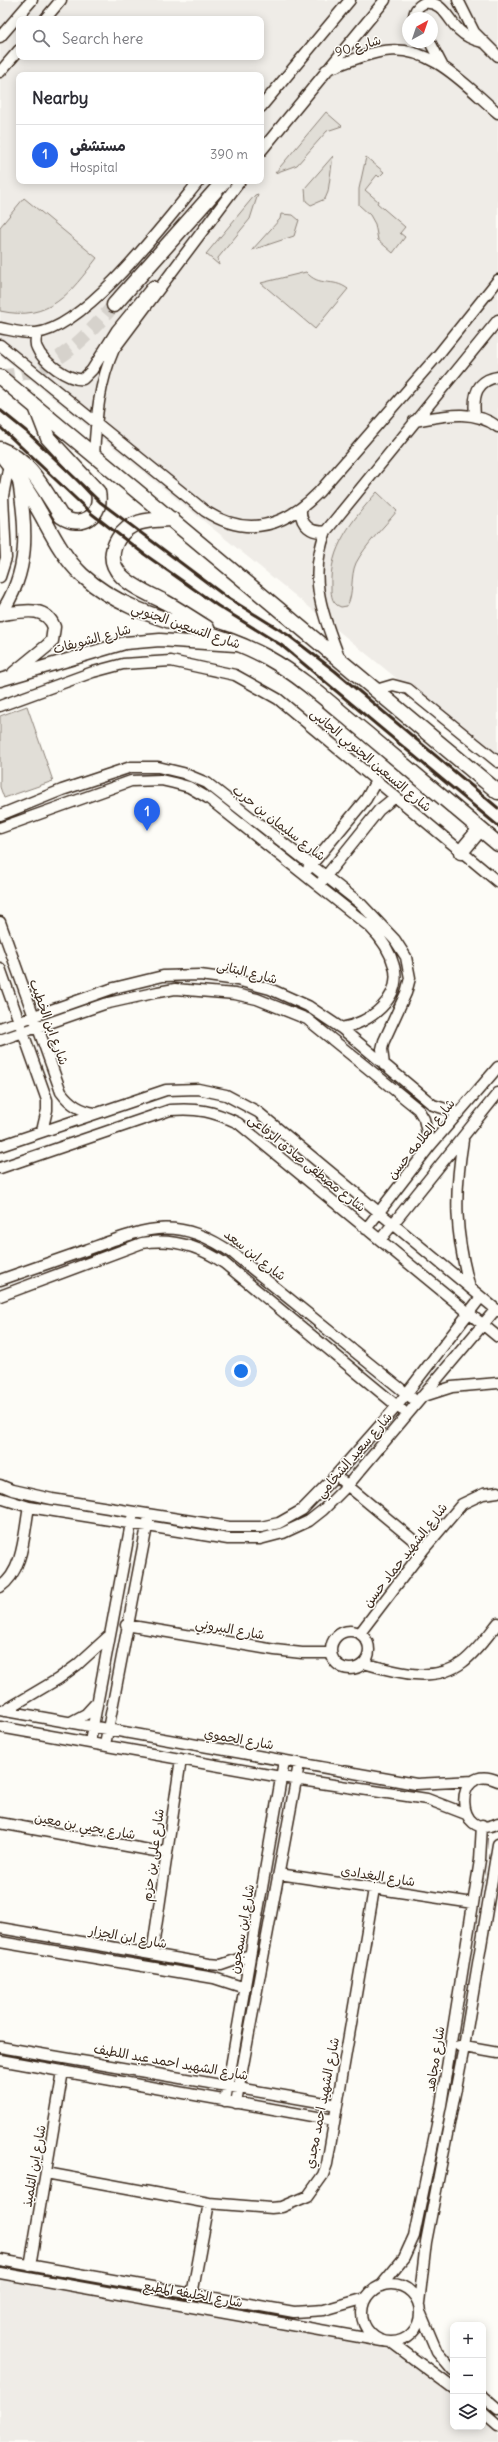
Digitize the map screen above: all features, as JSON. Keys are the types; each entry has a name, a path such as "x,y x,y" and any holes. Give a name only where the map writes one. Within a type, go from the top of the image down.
{"highway":[{"path":"114,305 221,184"},
{"path":"0,377 498,792"},
{"path":"0,449 15,456 27,466 61,516 68,521 77,523 86,521 93,517 99,505 98,492 48,438 36,407"},
{"name":"شارع التسعين الجنوبي","path":"0,453 9,464 65,556 81,574 99,589 126,605 157,618 217,635 242,645 288,670 310,686 498,844"},
{"path":"172,519 141,521 131,525 122,533 116,542 114,553 115,566 123,579 139,590 182,612 217,635"},
{"path":"462,852 480,829"}],"main road":[{"path":"0,614 20,576 24,556 26,537 19,480"},
{"path":"0,614 40,612 46,615 54,627 54,634 47,646 5,678"},
{"name":"شارع الشويفات","path":"5,678 125,643 141,640 242,645"}],"street":[{"path":"18,16 32,0"},
{"path":"48,16 61,0"},
{"path":"264,103 350,0"},
{"path":"264,147 385,0"},
{"path":"458,0 466,21 482,42 498,56"},
{"path":"416,12 419,6 427,2 435,2 443,7 458,30 469,38 482,42"},
{"path":"0,37 16,18"},
{"path":"433,48 443,66"},
{"name":"شارع 90","path":"326,70 373,53 394,50 425,56 443,66 498,114"},
{"path":"0,72 16,53"},
{"path":"0,328 37,332 52,328 69,319 102,293 196,184"},
{"path":"94,456 96,423 102,379 114,349 238,184"},
{"path":"37,332 35,342 41,355 64,374 76,380 83,379 92,370 126,318 166,271 185,255"},
{"path":"0,345 204,511 233,525 266,525 281,520 301,510 332,479 428,367 498,280"},
{"path":"340,660 317,588 317,559 326,531 414,421 498,320"},
{"path":"475,416 474,398 477,389 483,382 498,377"},
{"path":"414,421 452,416 475,416 498,427"},
{"path":"0,577 6,558 3,496 9,464"},
{"path":"301,510 302,519 307,528 316,532 326,531"},
{"name":"شارع التسعين الجنوبي الجانبى","path":"0,706 93,672 124,664 171,661 219,670 235,675 264,690 497,881"},
{"path":"376,690 394,685 408,689 498,762"},
{"name":"شارع سليمان بن حرب","path":"0,815 62,790 119,770 145,766 158,767 183,773 207,783 326,876 383,926 406,957 409,984 384,1041 382,1049 384,1065"},
{"name":"شارع سليمان بن حرب","path":"0,828 126,782 162,780 189,787 208,798 374,931 389,952 395,967 394,988 379,1010 354,1026 341,1028"},
{"path":"304,874 366,799 376,781"},
{"path":"318,886 374,816 395,797"},
{"name":"شارع ابن الخطيب","path":"0,922 61,1092 67,1100 84,1111 95,1113"},
{"path":"0,968 47,1100 47,1110 42,1131"},
{"name":"شارع البتانى","path":"0,1028 33,1015 132,983 163,976 200,975 237,980 270,989 308,1006 341,1028 433,1105 458,1113"},
{"name":"شارع البتانى","path":"0,1040 104,1004 175,989 235,994 257,999 307,1019 410,1101 424,1119 430,1146"},
{"name":"شارع العلامه حسن","path":"366,1229 430,1146 498,1067"},
{"name":"شارع مصطفى صادق الرفاعى","path":"0,1146 166,1090 198,1089 226,1095 258,1112 497,1310"},
{"path":"380,1240 392,1223 463,1139 498,1093"},
{"name":"شارع مصطفى صادق الرفاعى","path":"0,1168 151,1115 170,1110 200,1109 238,1123 498,1337"},
{"path":"463,1139 456,1204 460,1246 470,1288"},
{"name":"شارع ابن سعد","path":"0,1280 125,1236 162,1228 182,1230 211,1238 234,1254 406,1394 419,1399"},
{"name":"شارع ابن سعد","path":"0,1296 117,1251 156,1241 184,1244 212,1254 266,1296 407,1414"},
{"path":"266,1296 274,1287"},
{"name":"شارع سعيد الشخامي","path":"0,1485 34,1496 229,1527 261,1527 279,1523 302,1510 336,1475 397,1406 481,1297"},
{"name":"شارع سعيد الشخامي","path":"0,1498 29,1507 228,1539 260,1539 283,1533 309,1521 348,1485 419,1399 497,1310"},
{"path":"419,1399 452,1387 498,1383"},
{"path":"336,1475 424,1549"},
{"name":"شارع الشهيد حماد حسن","path":"360,1634 424,1549 462,1504 483,1494 498,1492"},
{"path":"0,1587 13,1573 19,1561 29,1507"},
{"path":"90,1742 133,1512"},
{"path":"105,1745 126,1625 149,1514"},
{"path":"364,1663 412,1674 430,1674 450,1670 462,1663 475,1651 498,1623"},
{"name":"شارع البيروني","path":"126,1625 275,1650 306,1653 331,1653"},
{"path":"350,1631 360,1634 366,1640 369,1649 364,1663 356,1668 342,1667 335,1662 331,1653 332,1643 341,1633 350,1631"},
{"path":"2,1710 64,1675 110,1635"},
{"path":"71,1722 86,1714 97,1702"},
{"name":"شارع الحموي","path":"2,1710 416,1784 474,1781 496,1778"},
{"path":"0,1727 281,1777 427,1799 466,1814"},
{"name":"شارع على بن حزم","path":"152,1954 181,1759"},
{"name":"شارع ابن سمجون","path":"225,2101 284,1761"},
{"name":"شارع ابن سمجون","path":"236,2103 299,1764"},
{"path":"474,1781 467,1788 463,1796 466,1814 470,1819 482,1825 498,1823"},
{"name":"شارع يحيي بن معين","path":"0,1823 166,1853"},
{"name":"شارع مجاهد","path":"381,2286 404,2258 414,2236 451,2045 481,1848 482,1825"},
{"name":"شارع مجاهد","path":"420,2308 426,2242 464,2047 498,1844"},
{"name":"شارع البغدادى","path":"279,1874 473,1903"},
{"name":"شارع الشهيد احمد مجدي","path":"46,2173 209,2203 282,2207 308,2196 323,2175 327,2164 374,1889"},
{"name":"شارع ابن الجزار","path":"0,1928 221,1965 250,1954"},
{"name":"شارع ابن الجزار","path":"0,1942 214,1978 244,1988"},
{"path":"451,2045 498,2053"},
{"name":"شارع الشهيد احمد عبد اللطيف","path":"0,2047 228,2085 337,2105"},
{"path":"0,2060 334,2120"},
{"name":"شارع ابن التلميذ","path":"30,2266 63,2072"},
{"path":"192,2295 209,2203"},
{"name":"شارع الخليفه المطيع","path":"0,2260 192,2295 252,2305 310,2312 366,2298"},
{"name":"شارع الخليفه المطيع","path":"0,2273 386,2342 450,2386"},
{"path":"420,2308 416,2330 409,2337 386,2342 373,2336 366,2328 363,2318 363,2308 366,2298 381,2286 390,2284 404,2287 414,2295 420,2308 434,2346 450,2367"},
{"path":"250,2317 252,2305"},
{"path":"486,2399 498,2409"},
{"path":"486,2416 498,2426"}],"shaded area":[{"path":"0,0 498,0 498,761 0,355"},
{"path":"326,112 342,126 327,131 297,165 275,173"},
{"path":"333,156 328,192 325,199 311,205 306,201 305,188"},
{"path":"366,157 384,172 379,177 377,175 365,190 378,201 377,203 405,227 400,233 405,237 393,253 378,240 375,224 370,215 359,205 359,189"},
{"path":"258,194 250,219 218,258 219,265 206,254 255,195"},
{"path":"24,198 97,258 68,293 57,302 46,308 32,312 17,313 0,311 0,227"},
{"path":"281,214 293,215 299,220 294,236 252,250 280,219"},
{"path":"306,272 316,280 342,285 348,289 315,329 261,283"},
{"path":"377,492 397,511 360,556 354,568 351,596 347,606 341,607 334,602 331,594 331,573 334,559 338,547 351,524"},
{"path":"27,706 53,781 4,798 0,787 0,716"},
{"path":"0,2277 381,2346 406,2356 450,2393 450,2430 486,2430 486,2423 498,2433 498,2442 0,2442"}],"tunnel":[{"path":"0,376 35,370 50,363 78,343 114,305"}],"railway":[{"path":"0,410 26,431 100,502 225,596 288,635 335,671 498,808"},
{"path":"0,427 92,514 144,554 218,606 281,645 498,826"}],"place":[{"name":"مستشفى","path":"147,831"}]}
